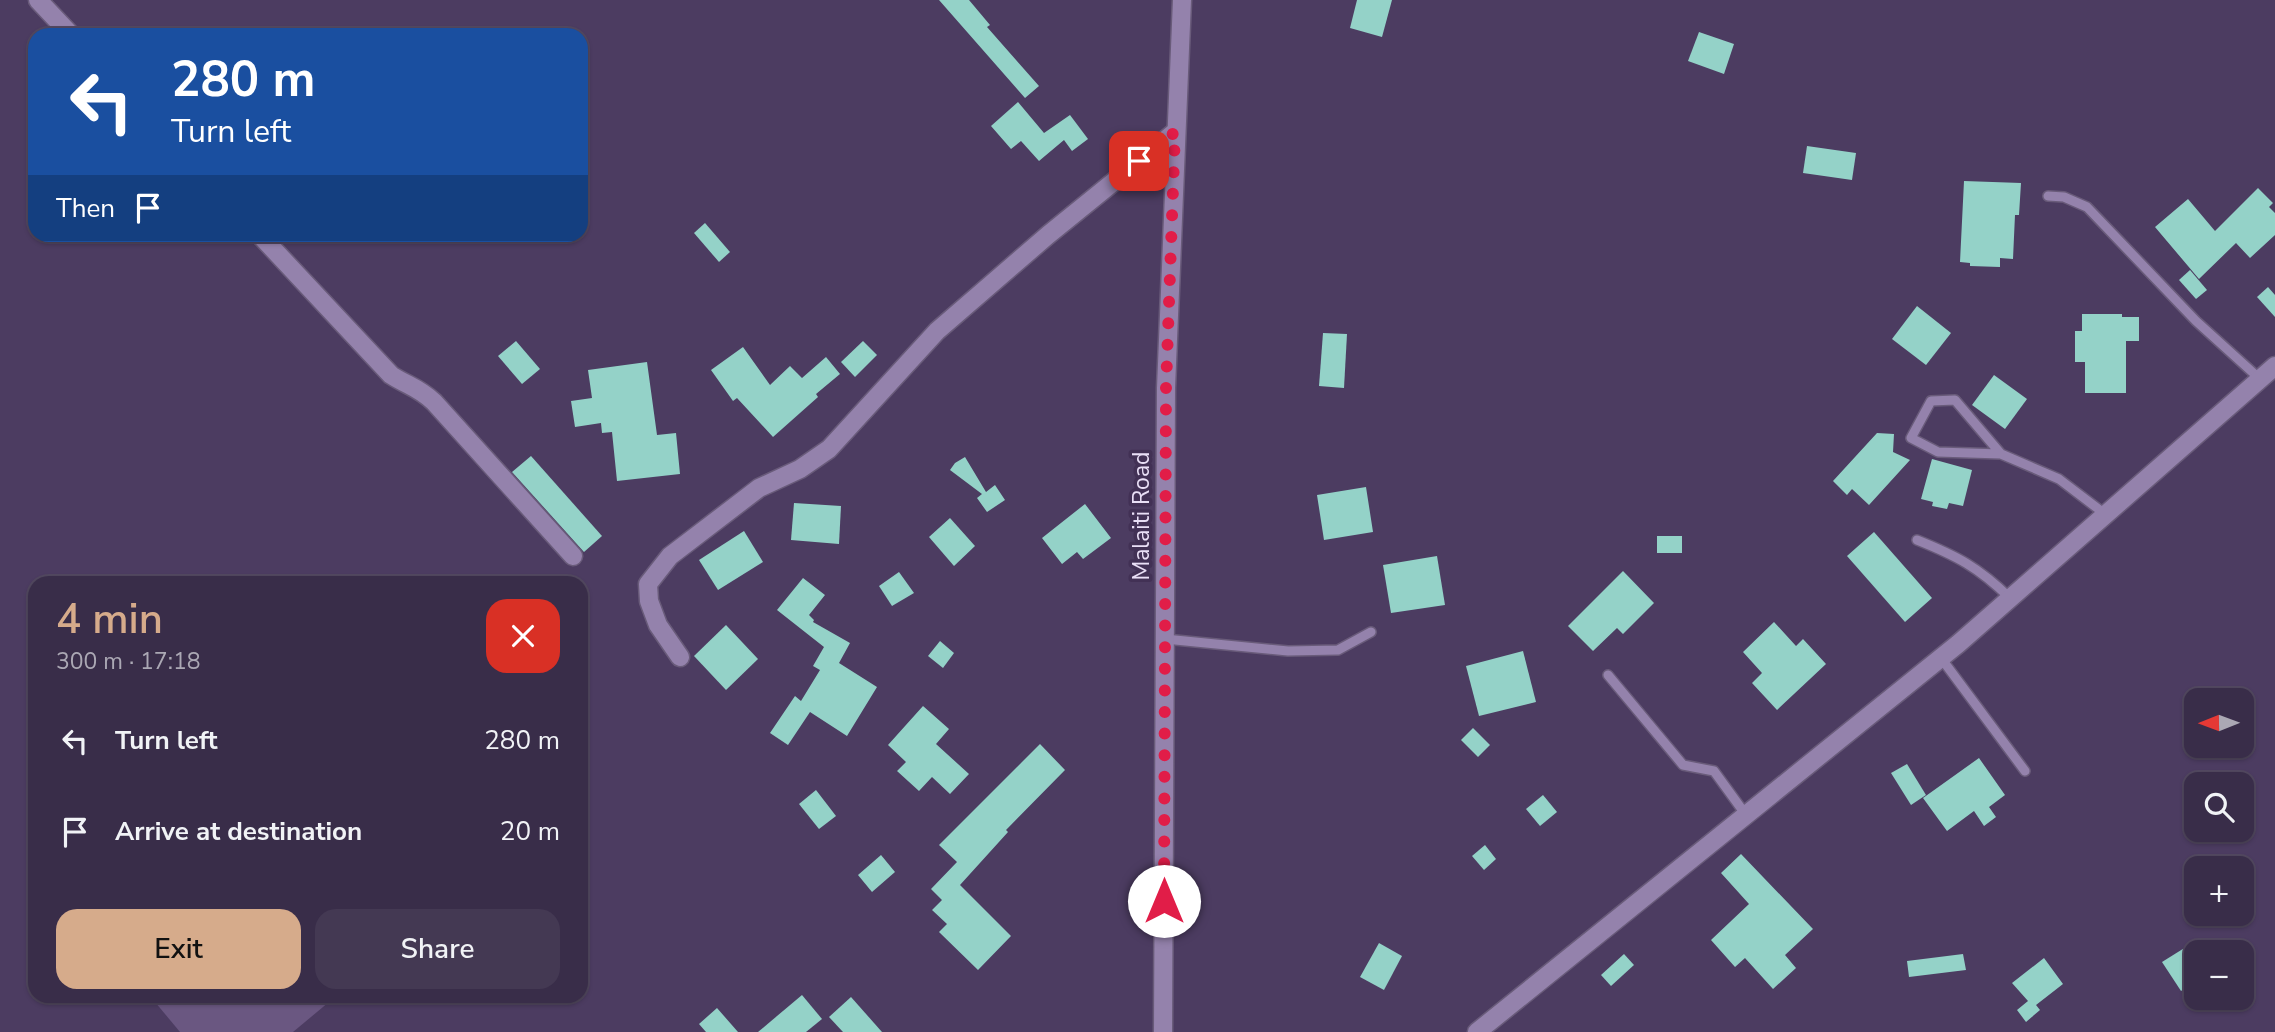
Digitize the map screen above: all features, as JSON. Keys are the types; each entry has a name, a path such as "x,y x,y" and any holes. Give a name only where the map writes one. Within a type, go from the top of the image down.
{"street":[{"path":"37,0 64,28"},
{"name":"Malaiti Road","path":"1163,1032 1166,388 1182,0"},
{"path":"680,657 658,625 649,601 648,584 670,556 759,488 800,469 828,449 937,331 1048,235 1175,132"},
{"path":"266,242 391,375 403,383 417,387 434,402 573,556"},
{"path":"1477,1032 1941,658 2275,366"}],"lane":[{"path":"2048,196 2064,197 2087,207 2196,321 2260,379"},
{"path":"2001,454 1955,400 1931,401 1911,438 1938,452 2001,454 2059,479 2105,514"},
{"path":"1917,540 1953,554 1986,575 2010,598"},
{"path":"1165,639 1288,650 1338,650 1371,632"},
{"path":"1941,658 2025,771"},
{"path":"1608,675 1683,765 1714,771 1746,815"}],"shaded area":[{"path":"156,1003 328,1003 293,1032 180,1032"}],"building":[{"path":"939,0 969,0 990,25 987,27 1039,86 1025,98"},
{"path":"1357,0 1392,0 1382,37 1350,28"},
{"path":"1699,32 1734,44 1724,74 1688,61"},
{"path":"1018,102 1044,133 1070,115 1088,139 1072,151 1064,140 1039,161 1021,141 1011,149 991,126"},
{"path":"1807,146 1856,153 1852,180 1803,173"},
{"path":"1964,181 2021,183 2019,215 2015,215 2013,259 2000,258 2000,267 1970,266 1970,263 1960,262"},
{"path":"2258,188 2273,203 2269,207 2275,213 2275,235 2250,258 2236,243 2199,279 2155,227 2188,199 2215,231"},
{"path":"705,223 730,252 719,262 694,233"},
{"path":"2190,270 2207,290 2196,299 2179,280"},
{"path":"2268,287 2275,295 2275,317 2257,297"},
{"path":"1917,306 1951,333 1926,365 1892,339"},
{"path":"2082,314 2122,314 2122,317 2139,317 2139,341 2126,341 2126,393 2085,393 2085,362 2075,362 2075,331 2082,331"},
{"path":"1323,333 1347,334 1344,388 1319,386"},
{"path":"516,341 540,369 522,384 498,356"},
{"path":"863,341 877,355 855,377 841,362"},
{"path":"743,347 770,385 790,366 802,378 826,357 840,374 773,437 737,398 733,401 711,370"},
{"path":"647,362 657,435 676,433 680,474 617,481 612,432 602,433 601,423 575,427 571,401 592,398 588,370"},
{"path":"1994,375 2027,399 2005,429 1972,405"},
{"path":"1877,433 1894,434 1893,452 1910,460 1869,505 1852,489 1847,495 1833,481"},
{"path":"531,456 602,536 584,552 512,472"},
{"path":"965,457 986,492 995,485 1005,500 987,512 977,498 982,494 950,470"},
{"path":"1932,459 1972,470 1963,506 1949,503 1947,509 1932,506 1933,502 1921,499"},
{"path":"1366,487 1373,532 1324,540 1317,495"},
{"path":"794,503 841,506 839,544 791,540"},
{"path":"1085,504 1111,538 1083,559 1077,552 1062,564 1042,538"},
{"path":"950,518 975,546 954,566 929,537"},
{"path":"744,531 763,562 718,590 699,560"},
{"path":"1874,532 1932,598 1905,622 1847,556"},
{"path":"1657,536 1682,536 1682,553 1657,553"},
{"path":"1437,556 1445,605 1391,613 1383,565"},
{"path":"1623,571 1654,603 1623,634 1617,628 1593,651 1568,626"},
{"path":"899,572 914,593 892,606 879,586"},
{"path":"803,578 825,595 809,615 813,622 850,643 839,663 877,687 847,736 810,712 788,745 770,733 795,696 801,701 820,670 813,666 824,647 777,610"},
{"path":"1774,622 1796,646 1803,639 1826,664 1777,710 1752,683 1762,673 1743,652"},
{"path":"726,625 758,659 726,690 694,656"},
{"path":"940,641 954,653 943,668 928,656"},
{"path":"1523,651 1536,702 1479,716 1466,666"},
{"path":"923,706 949,729 936,744 969,774 950,794 932,777 919,791 897,771 906,762 888,745"},
{"path":"1473,728 1490,745 1478,757 1461,740"},
{"path":"1040,744 1065,770 1006,830 1008,832 960,885 1011,936 978,970 939,932 947,924 932,910 942,900 931,889 957,862 939,845"},
{"path":"1979,758 2005,795 1989,807 1996,817 1984,826 1974,811 1947,831 1923,798"},
{"path":"1907,764 1926,795 1911,805 1891,773"},
{"path":"816,790 836,816 819,829 799,804"},
{"path":"1543,795 1557,812 1540,826 1526,809"},
{"path":"1485,845 1496,859 1484,870 1472,856"},
{"path":"1741,854 1813,929 1785,955 1796,968 1773,989 1745,958 1735,967 1711,940 1749,904 1721,873"},
{"path":"881,855 895,872 872,892 858,875"},
{"path":"1379,943 1402,956 1384,990 1360,977"},
{"path":"2184,948 2184,989 2181,991 2162,962"},
{"path":"1624,954 1634,965 1611,986 1601,975"},
{"path":"1963,954 1966,970 1909,977 1907,961"},
{"path":"2044,958 2063,984 2036,1005 2040,1010 2026,1022 2017,1010 2028,1001 2012,983"},
{"path":"802,995 822,1019 806,1032 758,1032"},
{"path":"851,997 882,1032 843,1032 829,1017"},
{"path":"717,1008 738,1032 706,1032 699,1024"}],"route":[{"path":"1139,161 1175,132 1166,388 1164,901"}]}
